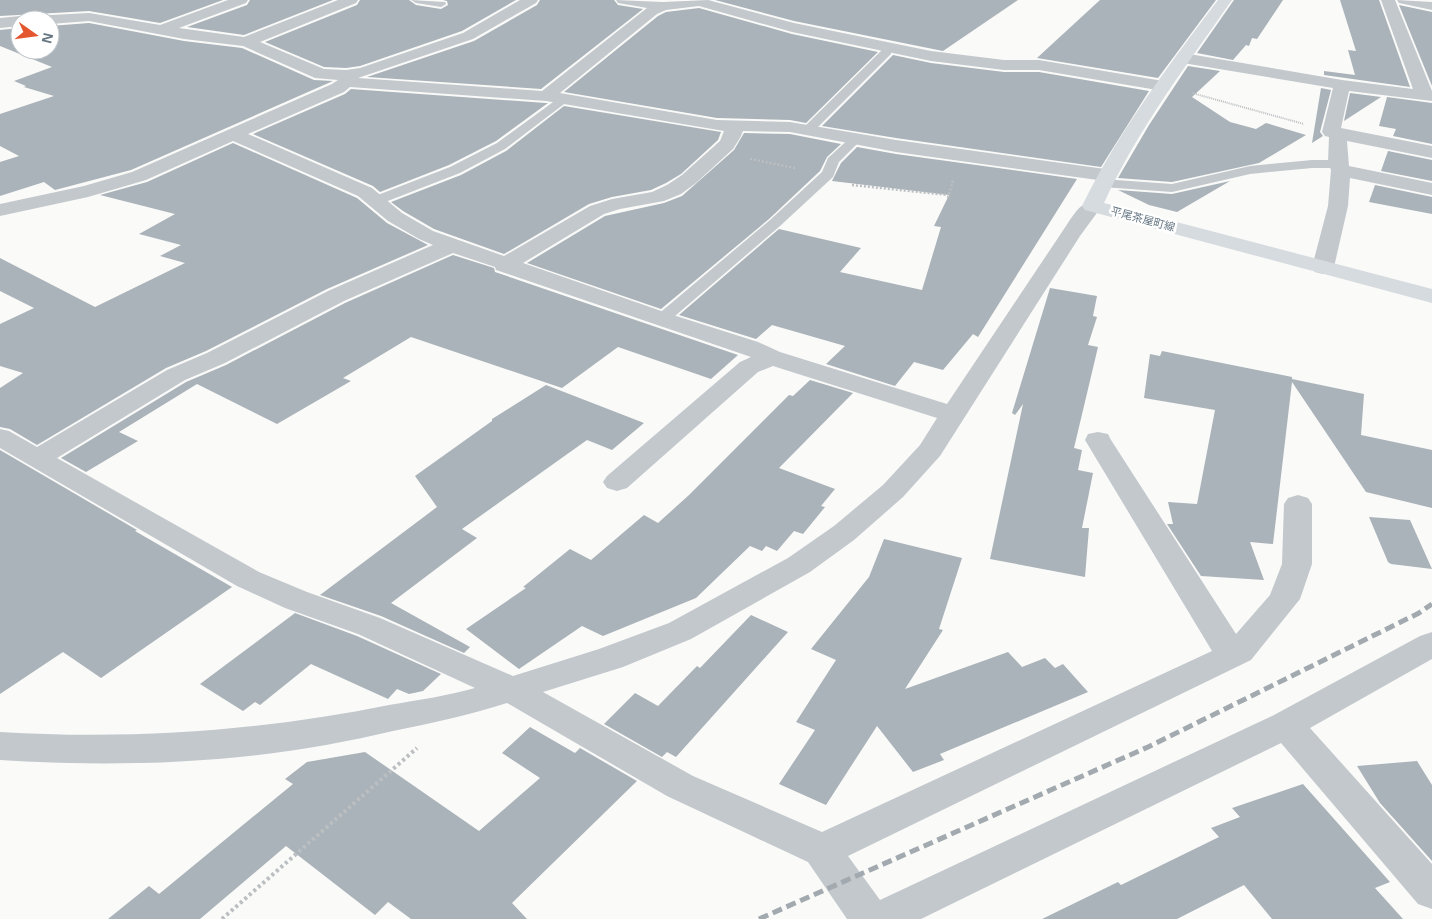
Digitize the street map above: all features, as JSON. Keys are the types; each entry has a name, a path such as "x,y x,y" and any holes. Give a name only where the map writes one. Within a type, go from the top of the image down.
{"main road":[{"name":"平尾茶屋町線","path":"1225,0 1162,87 1103,179 1092,206 1432,296"}],"street":[{"path":"83,0 89,17"},
{"path":"159,30 242,0"},
{"path":"246,42 352,0"},
{"path":"0,210 118,183 153,170 338,88 346,79 468,36 531,0"},
{"path":"623,0 663,6"},
{"path":"1183,58 1342,85 1428,95 1388,0"},
{"path":"1404,0 1432,6"},
{"path":"546,96 652,11 663,6 694,1 752,18 886,47 971,62 1004,65 1039,65 1162,87"},
{"path":"60,19 89,17 159,30 246,42 321,74 346,79 546,96 693,122 733,126 790,127 1103,179"},
{"path":"1324,267 1338,206 1340,167 1335,132 1342,85"},
{"path":"504,265 554,234 561,232 598,210 669,193 696,174 730,142 734,132 733,126"},
{"path":"1335,132 1432,152"},
{"path":"232,134 364,192 395,217 426,235 452,246 662,319 750,347 771,357 953,415"},
{"path":"1340,167 1432,189"},
{"path":"0,746 48,749 148,748 237,743 325,732 470,702 611,658 680,631 799,565 844,533 893,491 930,450 1071,233 1092,206"},
{"path":"36,457 58,447 176,375 216,358 336,296 452,246"},
{"path":"617,482 749,367 771,357"},
{"path":"0,436 248,579 296,600 369,626 512,690 680,786 822,850 870,919"},
{"path":"1098,440 1232,655"},
{"path":"822,850 1239,652 1284,599 1297,564 1298,504"},
{"path":"881,919 1286,725 1432,644"},
{"path":"1286,725 1432,892"}],"lane":[{"path":"423,0 441,4"},
{"path":"808,130 887,52 886,47"},
{"path":"375,201 455,170 501,146 564,99"},
{"path":"662,319 768,230 824,178 833,161 856,139"},
{"path":"1103,179 1172,188 1250,170 1312,164 1340,167"}],"path":[{"path":"1162,87 1194,93 1335,132"},
{"path":"717,153 824,178 948,195"},
{"path":"222,919 425,742"}],"building":[{"path":"0,0 223,0 160,23 89,11 60,13 60,10 10,10 10,15 0,16"},
{"path":"250,0 333,0 244,35 187,27 247,5"},
{"path":"360,0 409,0 416,5 441,9 448,5 447,1 443,0 516,0 462,31 360,66 346,68 324,67 265,42 357,5"},
{"path":"540,0 614,0 618,5 643,9 541,89 367,77 474,41 537,5"},
{"path":"715,0 1018,0 943,51 794,21"},
{"path":"1100,0 1216,0 1158,78 1037,58"},
{"path":"1234,0 1283,0 1257,39 1252,38 1249,46 1246,45 1233,60 1197,53"},
{"path":"1340,0 1379,0 1410,87 1324,75 1324,71 1355,75 1348,50 1356,51"},
{"path":"1399,5 1432,12 1432,86"},
{"path":"699,8 792,34 878,52 806,123 790,120 717,118 564,92 658,16 666,12"},
{"path":"89,23 184,41 242,48 314,80 333,81 131,170 55,190 44,182 0,196 0,162 19,156 0,146 0,114 54,96 24,87 26,86 14,81 52,67 35,60 60,60 60,25"},
{"path":"10,29 10,50 0,46 0,30"},
{"path":"893,55 931,63 1004,72 1039,72 1149,91 1101,167 822,126"},
{"path":"1188,66 1220,71 1192,97 1230,122 1256,129 1266,123 1306,135 1259,163 1172,182 1118,178 1149,125"},
{"path":"1321,88 1331,90 1320,132 1323,136 1312,143"},
{"path":"351,89 548,103 496,141 449,165 380,192 373,186 253,134 345,94"},
{"path":"1350,93 1381,97 1344,121"},
{"path":"1387,97 1432,103 1432,144 1393,136 1396,129 1379,126"},
{"path":"564,106 721,132 718,140 681,174 666,183 651,190 612,197 589,204 504,254 434,229 391,202 461,175 506,151"},
{"path":"744,133 790,134 841,144 827,157 820,171 769,219 661,309 527,263 605,216 664,203 682,196 734,150"},
{"path":"233,143 357,198 387,223 428,245 327,289 206,351 166,368 37,445 10,429 0,427 0,388 23,373 0,366 0,324 34,308 0,291 0,258 95,307 185,263 160,256 181,245 139,234 175,214 100,195 147,182"},
{"path":"857,147 1077,179 978,337 973,334 943,370 914,362 895,386 826,364 845,346 772,325 756,339 679,315 779,229 861,248 840,272 922,290 941,227 934,226 949,195 832,181 841,163"},
{"path":"1388,151 1432,160 1432,181 1381,171"},
{"path":"1230,181 1177,212 1149,205 1118,190 1172,194"},
{"path":"1375,185 1432,197 1432,214 1369,202"},
{"path":"453,255 494,268 495,272 738,355 711,379 618,347 562,388 411,337 343,378 351,381 277,424 197,384 119,432 138,441 86,472 61,458 186,382 226,365 345,303"},
{"path":"1050,288 1097,296 1093,316 1097,317 1088,345 1098,347 1074,448 1082,450 1078,470 1093,473 1082,528 1089,528 1085,577 990,559 1023,404 1015,415 1012,413"},
{"path":"1162,351 1292,377 1292,379 1364,394 1361,435 1432,450 1432,508 1366,492 1292,382 1273,544 1250,542 1264,580 1201,576 1167,524 1173,524 1168,502 1197,504 1215,410 1144,398 1150,354 1160,356"},
{"path":"810,380 853,393 779,468 835,489 821,506 825,507 803,534 794,531 777,551 766,546 762,551 750,546 696,598 603,636 582,626 519,669 466,629 526,588 523,587 570,549 591,560 644,515 658,523 689,495 789,395 793,396"},
{"path":"546,385 644,423 612,450 587,440 462,529 477,538 391,603 470,647 464,653 381,616 320,595 437,507 415,476 492,421 492,419"},
{"path":"0,450 232,587 101,678 63,652 0,694"},
{"path":"1369,517 1410,520 1432,569 1391,564 1388,562"},
{"path":"884,539 962,558 939,629 943,630 905,689 1008,652 1022,667 1045,658 1055,668 1063,664 1088,692 940,754 944,760 913,772 877,726 826,805 779,784 815,730 796,722 836,660 811,649 869,577"},
{"path":"295,613 357,636 441,674 423,691 409,694 397,689 388,699 311,664 260,705 255,702 243,711 200,684"},
{"path":"751,615 788,632 676,757 667,752 662,757 604,724 635,693 658,706 697,666 700,668"},
{"path":"530,727 575,753 580,748 637,781 512,903 527,919 411,919 388,902 375,915 286,846 200,919 108,919 149,886 159,894 293,784 285,779 307,762 365,752 479,831 540,778 502,753"},
{"path":"1417,761 1432,785 1432,861 1380,803 1357,766"},
{"path":"1303,784 1390,882 1375,888 1403,919 1272,919 1244,885 1177,919 1042,919 1118,882 1121,885 1219,837 1211,828 1240,817 1232,808"}],"railway":[{"path":"759,919 1148,747 1419,613 1432,604"}]}
